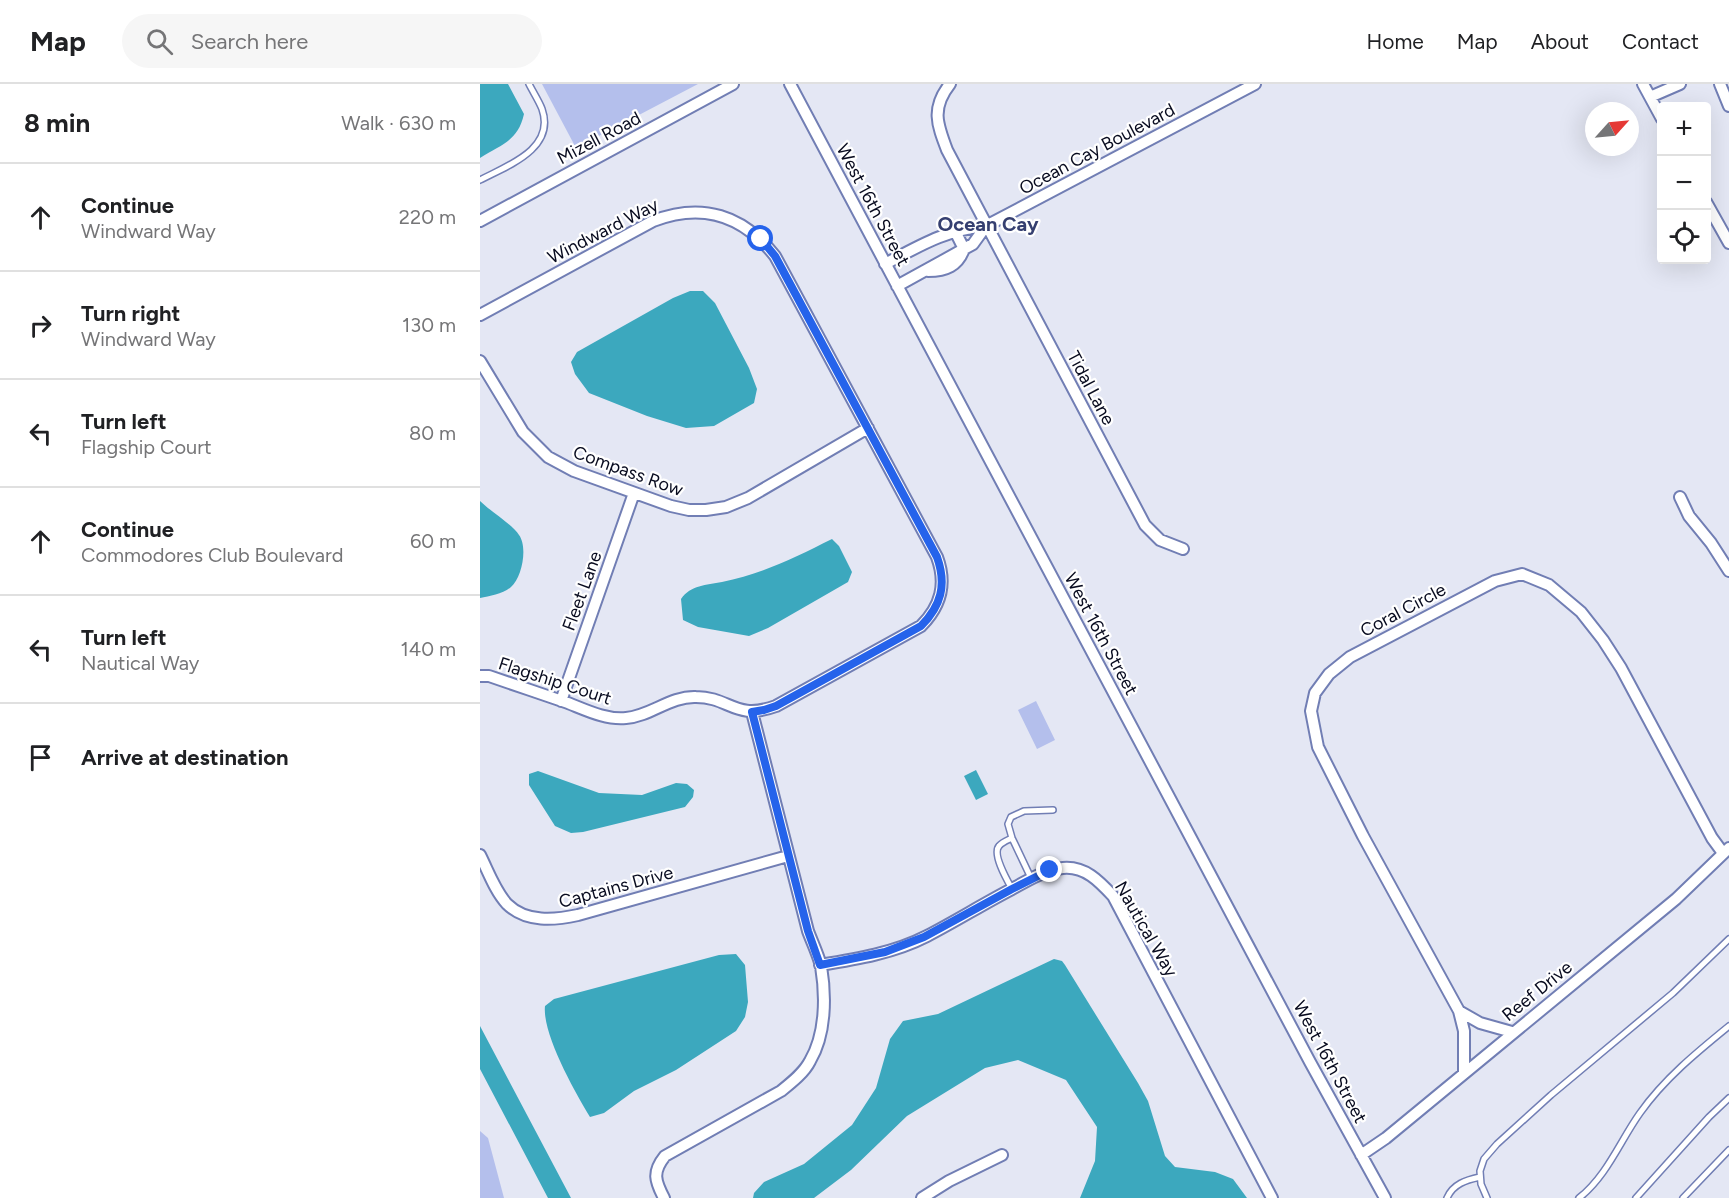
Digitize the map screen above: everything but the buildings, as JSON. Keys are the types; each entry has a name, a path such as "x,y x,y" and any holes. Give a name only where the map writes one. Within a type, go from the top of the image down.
{"street":[{"name":"Mizell Road","path":"480,220 733,84"},
{"name":"West 16th Street","path":"790,84 1384,1198"},
{"path":"951,84 942,94 936,123 947,150 986,226"},
{"name":"Ocean Cay Boulevard","path":"885,264 942,235 986,226 1255,84"},
{"path":"1643,84 1657,110"},
{"path":"1650,97 1680,84"},
{"path":"1720,84 1729,106"},
{"path":"1711,209 1729,243"},
{"name":"Windward Way","path":"480,315 668,215 684,212 717,215 734,221 750,230 775,256 937,557 943,582 938,605 921,626 776,706 752,712"},
{"name":"Ocean Cay Boulevard","path":"897,286 973,244 986,226"},
{"name":"Tidal Lane","path":"986,226 1145,525 1160,540 1182,549"},
{"path":"955,231 964,249"},
{"name":"Compass Row","path":"480,361 523,432 548,457 574,471 671,506 689,510 726,507 748,498 868,428"},
{"name":"Fleet Lane","path":"561,701 634,493"},
{"path":"1680,497 1689,516 1711,543 1729,571"},
{"name":"Coral Circle","path":"1464,1072 1464,1031 1459,1011 1363,836 1318,747 1311,711 1315,693 1329,674 1350,657 1495,582 1522,574 1549,585 1581,612 1609,649 1712,838 1726,851"},
{"name":"Flagship Court","path":"480,676 489,676 612,718 637,716 684,697 709,699 738,710 752,712"},
{"path":"664,1198 656,1176 658,1164 665,1156 781,1091 794,1081 810,1062 823,1017 820,965 808,931 752,712"},
{"name":"Reef Drive","path":"1361,1155 1386,1138 1676,899 1726,851"},
{"name":"Captains Drive","path":"480,855 507,904 518,911 540,919 556,920 788,856"},
{"name":"Nautical Way","path":"820,965 885,952 924,937 1050,870 1065,868 1081,870 1097,879 1113,896 1272,1198"},
{"path":"1459,1011 1480,1023 1512,1032"},
{"path":"921,1198 949,1181 1002,1155"}],"lane":[{"path":"480,180 516,162 532,150 542,135 544,126 542,111 529,84"},
{"path":"1031,879 1008,824 1011,817 1024,811 1053,810"},
{"path":"1012,838 999,845 996,851 1012,889"},
{"path":"1487,1198 1481,1184 1480,1171 1484,1159 1497,1144 1551,1095 1673,993 1729,939"},
{"path":"1579,1198 1601,1176 1640,1113 1653,1097 1670,1078 1729,1026"},
{"path":"1636,1198 1729,1098"},
{"path":"1683,1198 1729,1150"},
{"path":"1448,1198 1451,1190 1460,1184 1480,1177"}],"shaded area":[{"path":"480,84 508,84 524,114 518,130 508,141 480,158"},
{"path":"542,84 698,84 576,148"},
{"path":"690,291 703,291 715,303 749,368 757,389 754,403 714,426 686,428 647,416 589,393 575,374 571,362 577,352 673,298"},
{"path":"480,501 516,531 522,540 523,554 521,570 515,583 500,593 480,598"},
{"path":"832,539 839,546 852,572 848,582 768,628 749,636 698,627 683,620 681,599 694,588 737,579 765,570"},
{"path":"1036,701 1055,740 1037,749 1018,710"},
{"path":"976,770 988,794 976,800 964,776"},
{"path":"538,771 599,793 642,795 676,783 687,784 694,790 693,797 685,807 571,833 555,826 529,785 529,774"},
{"path":"736,954 745,965 748,1002 745,1017 736,1031 676,1070 634,1091 604,1113 590,1117 554,1047 545,1018 545,1006 554,999 719,955"},
{"path":"1054,959 1062,961 1065,965 1138,1083 1148,1101 1165,1156 1175,1167 1215,1172 1233,1179 1247,1198 1080,1198 1095,1161 1097,1127 1066,1080 1018,1060 985,1068 907,1116 851,1170 814,1198 753,1198 754,1193 764,1182 804,1164 852,1125 876,1088 890,1039 903,1021 938,1014"},
{"path":"480,1026 571,1198 548,1198 480,1069"},
{"path":"480,1131 488,1138 504,1198 480,1198"}],"district":[{"name":"Ocean Cay","path":"988,224"}],"route":[{"path":"761,239 775,256 937,557 943,582 938,605 921,626 776,706 752,712 808,931 820,965 885,952 924,937 1029,879 1050,870"}]}
